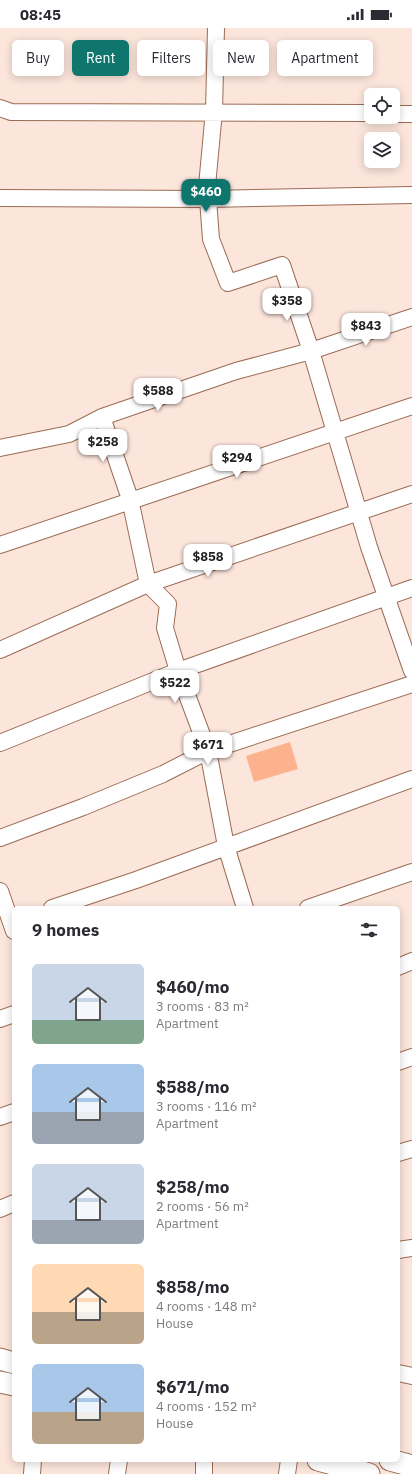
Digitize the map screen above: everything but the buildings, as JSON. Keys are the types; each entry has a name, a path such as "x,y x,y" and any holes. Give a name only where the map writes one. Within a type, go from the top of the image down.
{"main road":[{"path":"0,1359 12,1362"},
{"path":"0,1382 12,1385"},
{"path":"325,1462 370,1474"},
{"path":"397,1462 412,1466"}],"street":[{"path":"216,28 214,111 207,186 211,239 228,283 282,265 311,351 358,511 386,598 412,671"},
{"path":"0,108 11,112 214,111 364,113"},
{"path":"400,114 412,114"},
{"path":"0,198 208,199 412,194"},
{"path":"0,448 69,434 102,417 236,371 311,351 412,317"},
{"path":"0,544 130,499 412,406"},
{"path":"102,417 130,499 148,584 168,604 165,628 178,672 208,750 226,846 244,906"},
{"path":"0,650 148,584 358,511 412,494"},
{"path":"0,743 178,672 412,588"},
{"path":"0,838 163,774 208,750 412,684"},
{"path":"58,906 136,880 412,779"},
{"path":"314,906 412,872"},
{"path":"0,891 10,925"},
{"path":"400,965 412,961"},
{"path":"0,1019 12,1015"},
{"path":"400,1061 412,1057"},
{"path":"0,1116 12,1113"},
{"path":"400,1152 412,1149"},
{"path":"400,1250 412,1248"},
{"path":"400,1373 412,1376"},
{"path":"32,1474 33,1462"},
{"path":"117,1474 119,1462"},
{"path":"204,1462 204,1474"},
{"path":"287,1474 289,1462"}],"shaded area":[{"path":"290,742 298,769 254,782 246,756"}]}
